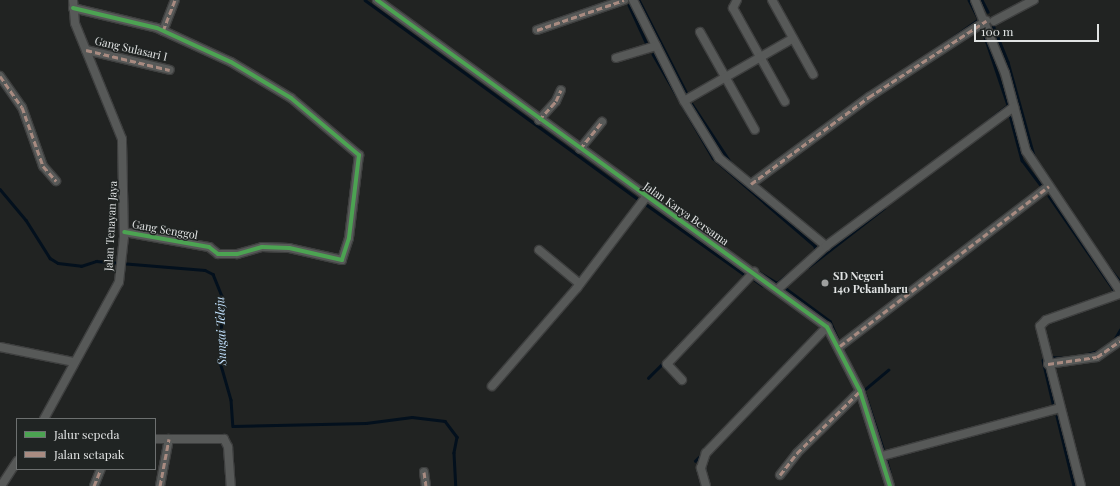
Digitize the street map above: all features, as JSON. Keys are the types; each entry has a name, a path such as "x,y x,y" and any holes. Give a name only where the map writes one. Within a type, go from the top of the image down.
{"street":[{"path":"73,4 118,16 163,31 176,0 172,0"},
{"name":"Jalan Karya Bersama","path":"377,0 539,120 778,289 827,327 840,346 860,391 882,456 890,486"},
{"path":"537,30 624,0"},
{"path":"633,0 684,101 719,158 826,246"},
{"path":"737,0 733,8 785,102"},
{"path":"772,0 792,39 813,74"},
{"path":"975,0 990,21 1026,152 1120,291"},
{"path":"751,184 869,97 990,21 1034,0"},
{"name":"Jalan Tenayan Jaya","path":"46,418 74,362 119,282 124,235 122,139 86,50 73,4"},
{"name":"Gang Senggol","path":"124,235 209,247 218,254 237,254 262,247 289,248 342,260 359,162 354,149 291,98 231,62 163,31"},
{"path":"700,32 755,130"},
{"path":"684,101 792,39"},
{"path":"616,58 656,46"},
{"name":"Gang Sulasari I","path":"86,50 170,70"},
{"path":"0,76 22,107 43,166 56,181"},
{"path":"539,120 556,101 561,90"},
{"path":"778,289 826,246 1014,106"},
{"path":"580,149 602,122"},
{"path":"840,346 1050,186"},
{"path":"492,386 580,284 646,197"},
{"path":"539,250 580,284"},
{"path":"682,380 667,364 754,272"},
{"path":"1081,486 1040,333 1042,323 1120,294"},
{"path":"706,486 701,468 706,452 827,327"},
{"path":"1048,364 1097,357 1120,341"},
{"path":"0,347 74,362"},
{"path":"780,475 797,453 860,391"},
{"path":"882,456 1060,408"},
{"path":"156,439 224,439 228,447 231,486"},
{"path":"160,486 169,439"},
{"path":"1,486 16,463"},
{"path":"94,486 101,470"},
{"path":"424,472 426,486"}],"waterway":[{"path":"365,0 637,198"},
{"path":"639,0 686,92"},
{"path":"969,0 978,18"},
{"path":"982,0 988,12"},
{"path":"629,5 646,42"},
{"path":"942,45 979,19"},
{"path":"993,25 1008,62 1034,156"},
{"path":"983,31 1008,105"},
{"path":"653,54 713,158 815,246 816,252"},
{"path":"692,104 731,163"},
{"path":"967,137 1008,105"},
{"path":"1010,115 1022,160 1043,188"},
{"path":"894,191 942,156"},
{"name":"Sungai Teleju","path":"0,189 26,220 50,258 58,263 81,266 96,261 205,270 213,274 222,296 221,365 231,400 233,426 366,423 412,417 445,421 457,437 454,453 456,486"},
{"path":"1049,196 1114,290"},
{"path":"647,205 748,277"},
{"path":"808,267 884,208"},
{"path":"1107,265 1120,281"},
{"path":"749,266 777,283 793,270"},
{"path":"755,280 762,285"},
{"path":"784,287 830,321 838,339"},
{"path":"1113,342 1120,330"},
{"path":"1084,355 1102,350"},
{"path":"844,351 849,362"},
{"path":"1050,357 1067,358"},
{"path":"648,378 666,360"},
{"path":"1043,360 1053,403"},
{"path":"863,391 888,370"},
{"path":"865,393 883,448"},
{"path":"1057,416 1074,486"},
{"path":"695,461 703,453"},
{"path":"887,461 890,472"}],"marked path":[{"path":"163,31 175,0"},
{"path":"537,30 624,0"},
{"path":"751,184 869,97 986,21"},
{"path":"86,50 170,70"},
{"path":"0,76 22,107 43,166 56,181"},
{"path":"539,120 556,101 561,90"},
{"path":"580,149 602,122"},
{"path":"840,346 1049,186"},
{"path":"1048,364 1097,357 1120,341"},
{"path":"780,475 797,453 860,391"},
{"path":"160,486 169,439"},
{"path":"94,486 101,470"},
{"path":"424,472 426,486"}],"cycle path":[{"path":"377,0 827,327 860,391 890,486"},
{"path":"73,8 157,28 231,62 291,98 359,155 349,238 342,260 289,248 262,247 237,254 218,254 209,247 124,232"}],"place":[{"name":"SD Negeri 140 Pekanbaru","path":"825,283"}]}
